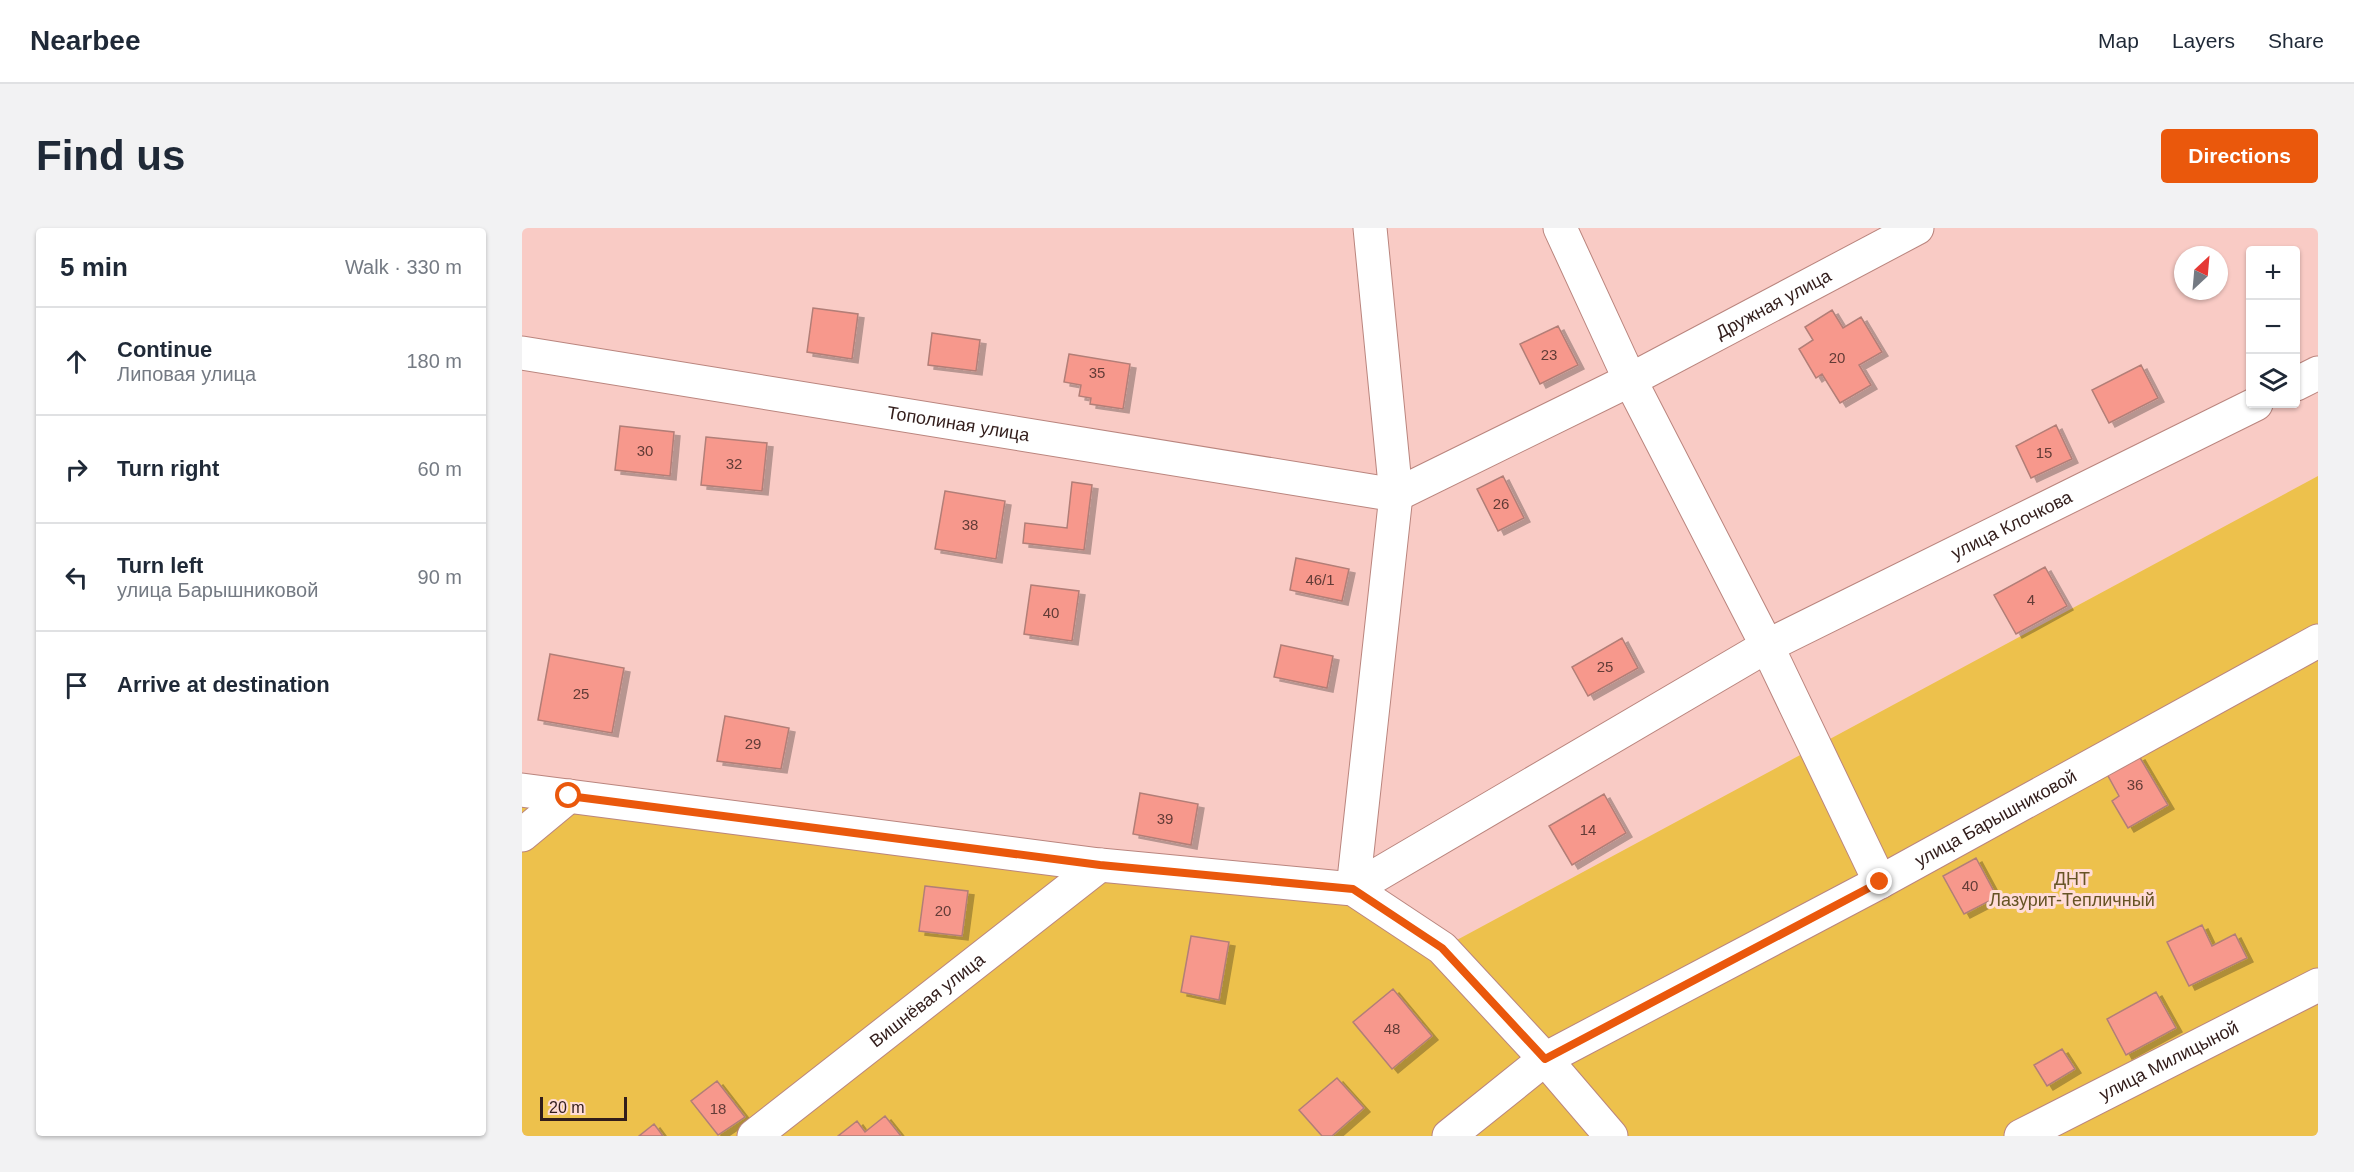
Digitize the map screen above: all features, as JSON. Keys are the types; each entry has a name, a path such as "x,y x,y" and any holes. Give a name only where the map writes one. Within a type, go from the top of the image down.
{"street":[{"path":"1353,889 1396,495 1371,228"},
{"path":"1560,228 1630,380 1767,646 1880,882"},
{"name":"Дружная улица","path":"1396,495 1630,380 1917,228"},
{"name":"Тополиная улица","path":"522,353 1396,495"},
{"path":"2300,382 2318,373"},
{"name":"улица Клочкова","path":"1353,889 1767,646 2248,408"},
{"name":"улица Барышниковой","path":"1449,1136 1545,1059 1880,882 2318,641"},
{"path":"522,790 1100,865 1353,889 1442,948 1545,1059 1611,1136"},
{"path":"522,835 569,796"},
{"name":"Вишнёвая улица","path":"754,1136 1100,865"},
{"name":"улица Милицыной","path":"2020,1136 2318,985"}],"green space":[{"name":"ДНТ Лазурит-Тепличный","path":"2318,476 2318,1136 522,1136 522,785 1349,898 1442,948"}],"building":[{"path":"813,308 858,314 852,359 807,352"},
{"path":"1832,310 1843,328 1861,317 1882,352 1859,365 1871,385 1840,403 1822,374 1816,378 1799,349 1813,340 1805,327"},
{"path":"1558,326 1578,365 1540,384 1520,344"},
{"path":"932,333 980,340 976,371 928,365"},
{"path":"1069,354 1130,364 1123,409 1090,404 1091,398 1079,396 1081,385 1064,382"},
{"path":"2141,365 2158,398 2109,423 2092,390"},
{"path":"2056,425 2072,459 2031,478 2016,446"},
{"path":"620,426 674,432 670,476 615,470"},
{"path":"706,437 767,443 762,491 701,485"},
{"path":"1503,476 1524,518 1498,531 1477,489"},
{"path":"1072,482 1092,485 1084,550 1023,543 1025,523 1067,528"},
{"path":"945,491 1005,501 996,559 935,549"},
{"path":"1296,558 1349,569 1342,601 1290,590"},
{"path":"2045,567 2067,606 2016,634 1994,595"},
{"path":"1031,585 1079,591 1072,641 1024,634"},
{"path":"1622,638 1638,668 1588,696 1572,667"},
{"path":"1281,645 1333,656 1327,688 1274,677"},
{"path":"550,654 624,668 612,733 538,720"},
{"path":"725,716 789,728 781,769 717,761"},
{"path":"2139,756 2168,805 2128,828 2112,801 2119,796 2107,774"},
{"path":"1140,793 1198,804 1191,845 1133,834"},
{"path":"1604,794 1626,833 1572,865 1549,826"},
{"path":"1976,858 1997,897 1964,914 1943,876"},
{"path":"925,886 968,891 962,936 919,931"},
{"path":"2202,925 2212,946 2235,934 2247,958 2189,986 2167,942"},
{"path":"1191,936 1229,942 1219,1000 1181,992"},
{"path":"1393,989 1432,1036 1392,1069 1353,1022"},
{"path":"2156,992 2176,1028 2126,1055 2107,1019"},
{"path":"2062,1049 2075,1069 2047,1086 2034,1065"},
{"path":"1337,1078 1364,1108 1332,1136 1322,1136 1299,1110"},
{"path":"717,1081 745,1117 718,1135 691,1101"},
{"path":"885,1116 901,1136 838,1136 857,1121 865,1132"},
{"path":"654,1124 663,1136 639,1136"}],"route":[{"path":"569,796 1100,865 1353,889 1442,948 1545,1059 1880,882"}]}
